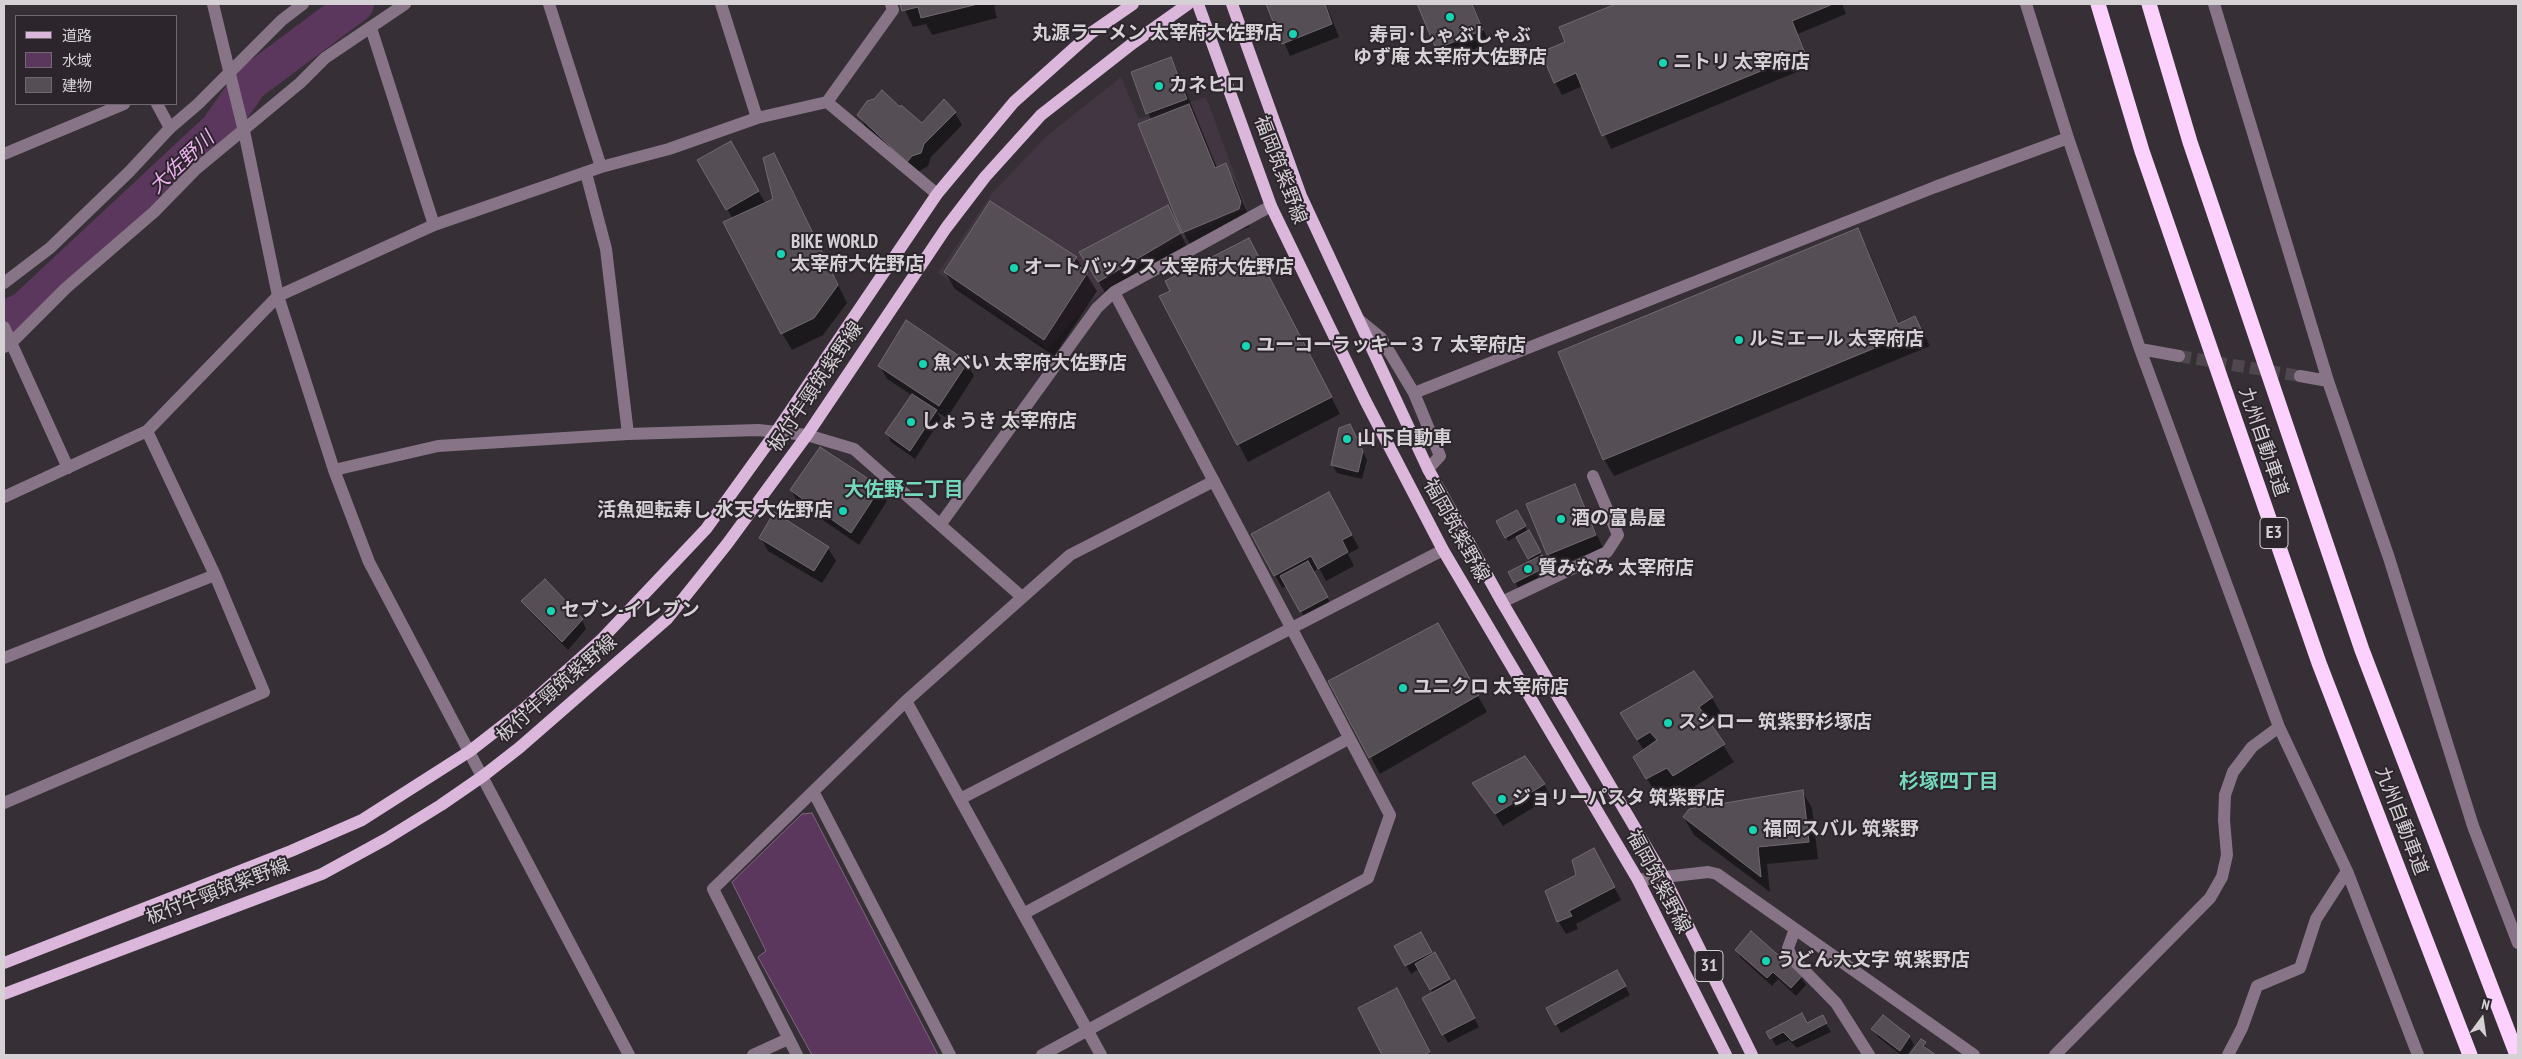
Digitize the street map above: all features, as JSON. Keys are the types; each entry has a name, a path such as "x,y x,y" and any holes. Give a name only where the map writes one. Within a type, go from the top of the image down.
{"highway":[{"name":"九州自動車道","path":"2098,4 2142,151 2319,663 2470,1055"},
{"name":"九州自動車道","path":"2149,4 2190,142 2362,650 2517,1055"}],"main road":[{"name":"板付牛頸筑紫野線","path":"4,963 291,851 362,820 470,752 524,709 601,640 706,529 776,432 937,194 1014,102 1091,33 1133,4"},
{"name":"板付牛頸筑紫野線","path":"4,994 322,874 386,839 483,776 519,748 667,618 727,544 807,435 946,228 985,177 1042,116 1133,43 1188,4"},
{"name":"福岡筑紫野線","path":"1198,4 1271,206 1365,400 1443,550 1638,880 1726,1055"},
{"name":"福岡筑紫野線","path":"1232,4 1301,196 1428,469 1502,602 1664,877 1752,1055"}],"street":[{"path":"214,4 244,131 278,296 334,470 369,562 629,1055"},
{"path":"4,283 50,248 170,128 198,104 282,20 303,4"},
{"path":"7,345 66,288 154,212 195,170 300,83 325,58 406,4"},
{"path":"549,4 600,167"},
{"path":"721,4 757,118"},
{"path":"4,497 147,431 278,296 434,225 600,167 669,149 757,118 827,102 893,10 891,4"},
{"path":"2026,4 2068,138 2140,349 2279,726 2347,871 2418,1055"},
{"path":"2214,4 2328,381 2389,558 2473,826 2518,943"},
{"path":"371,28 434,225"},
{"path":"827,102 937,194"},
{"path":"4,154 122,105"},
{"path":"158,105 170,128"},
{"path":"1414,393 1935,187 2068,138"},
{"path":"586,173 606,249 628,434"},
{"path":"940,525 1097,308 1114,292 1271,206"},
{"path":"1042,1055 1368,878 1390,815 1348,739 1114,292"},
{"path":"1359,320 1381,338 1414,393 1440,456 1428,469"},
{"path":"4,327 7,345 68,468"},
{"path":"2140,349 2179,356"},
{"path":"2300,376 2328,381"},
{"path":"334,470 438,446 628,434 758,430 807,435 854,449 1022,597"},
{"path":"4,803 264,692 214,575 147,431"},
{"path":"1502,602 1607,552 1618,535 1593,476"},
{"path":"797,1055 713,889 906,702 1070,555 1214,481"},
{"path":"960,799 1443,550"},
{"path":"4,658 214,575"},
{"path":"906,702 1101,1055"},
{"path":"2055,1055 2210,898 2222,877 2227,855 2224,820 2225,795 2233,772 2252,747 2279,726"},
{"path":"1023,914 1348,739"},
{"path":"814,793 950,1055"},
{"path":"2228,1055 2242,1028 2257,986 2300,968 2316,919 2347,871"},
{"path":"1638,880 1708,872 1718,874 1974,1055"},
{"path":"1795,928 1788,948 1791,957 1836,1003 1869,1055"},
{"path":"754,1055 788,1039"}],"shaded area":[{"name":"オートバックス 太宰府大佐野店","path":"1121,77 1139,119 1206,97 1247,208 1170,245 1121,278 1091,301 1048,348 938,273 993,192 1047,136"}],"water":[{"path":"812,813 938,1055 812,1055 758,957 766,951 732,882 802,814"}],"building":[{"path":"900,4 978,4 921,18 918,7 902,11"},
{"name":"丸源ラーメン 太宰府大佐野店","path":"1266,4 1325,4 1332,24 1282,44"},
{"name":"寿司･しゃぶしゃぶ ゆず庵 太宰府大佐野店","path":"1417,4 1472,4 1483,30 1436,49"},
{"name":"ニトリ 太宰府店","path":"1616,4 1833,4 1792,21 1805,53 1602,136 1576,73 1554,83 1541,52 1565,42 1559,27"},
{"name":"カネヒロ","path":"1171,57 1187,99 1146,114 1131,72"},
{"path":"882,90 900,107 901,105 922,123 944,99 956,112 924,144 921,153 912,156 907,162 857,115 867,101 874,99"},
{"path":"1189,104 1215,168 1226,163 1241,202 1239,209 1182,233 1138,124"},
{"path":"731,141 759,191 726,210 697,160"},
{"name":"BIKE WORLD 太宰府大佐野店","path":"774,153 838,285 814,318 781,334 723,222 773,199 763,158"},
{"name":"オートバックス 太宰府大佐野店","path":"990,201 1077,257 1073,263 1088,272 1044,340 944,272"},
{"path":"1168,205 1181,233 1098,282 1079,252"},
{"name":"ルミエール 太宰府店","path":"1858,228 1898,324 1915,316 1921,329 1603,460 1558,352"},
{"name":"ユーコーラッキー３７ 太宰府店","path":"1249,238 1332,397 1237,445 1159,296 1170,291 1165,281"},
{"name":"魚べい 太宰府大佐野店","path":"906,320 968,362 939,406 878,366"},
{"name":"しょうき 太宰府店","path":"912,394 937,410 910,451 885,433"},
{"name":"山下自動車","path":"1350,424 1363,451 1358,472 1331,465 1339,428"},
{"name":"活魚廻転寿し 水天 大佐野店","path":"820,447 881,487 851,533 790,490"},
{"name":"酒の富島屋","path":"1575,484 1596,535 1547,555 1526,504"},
{"path":"1329,492 1352,535 1342,540 1348,552 1318,569 1311,556 1274,576 1251,534"},
{"path":"1517,510 1526,526 1505,538 1496,521"},
{"path":"774,512 829,547 814,571 759,538"},
{"path":"1529,530 1541,552 1528,559 1516,537"},
{"name":"質みなみ 太宰府店","path":"1542,555 1548,566 1514,583 1508,572"},
{"path":"1308,561 1328,597 1300,612 1280,576"},
{"path":"545,579 583,619 562,642 521,601"},
{"name":"ユニクロ 太宰府店","path":"1438,623 1479,695 1369,758 1328,681"},
{"name":"スシロー 筑紫野杉塚店","path":"1694,671 1713,697 1699,707 1725,744 1673,776 1667,768 1646,779 1633,757 1657,740 1650,732 1637,740 1620,713"},
{"name":"ジョリーパスタ 筑紫野店","path":"1525,756 1545,784 1495,814 1472,783"},
{"name":"福岡スバル 筑紫野","path":"1803,790 1809,842 1758,847 1761,877 1683,817 1689,809"},
{"path":"1594,848 1615,887 1569,911 1572,916 1557,922 1545,891 1576,875 1572,860"},
{"name":"うどん大文字 筑紫野店","path":"1751,931 1802,976 1791,988 1773,972 1767,978 1735,950"},
{"path":"1421,932 1432,952 1405,966 1394,946"},
{"path":"1435,952 1450,979 1430,990 1415,964"},
{"path":"1617,970 1626,986 1555,1025 1546,1008"},
{"path":"1455,980 1475,1018 1442,1035 1422,998"},
{"path":"1397,988 1430,1052 1424,1055 1382,1055 1358,1008"},
{"path":"1802,1013 1807,1023 1823,1015 1827,1023 1792,1041 1783,1032 1770,1039 1766,1032"},
{"path":"1883,1015 1910,1036 1900,1051 1871,1029"},
{"path":"1921,1039 1926,1042 1923,1046 1936,1055 1909,1055"}],"waterway":[{"name":"大佐野川","path":"4,319 24,310 218,129 250,83 356,4"}],"tunnel":[{"path":"2179,356 2300,376"}],"place":[{"name":"寿司･しゃぶしゃぶ ゆず庵 太宰府大佐野店","path":"1450,17"},
{"name":"丸源ラーメン 太宰府大佐野店","path":"1293,34"},
{"name":"ニトリ 太宰府店","path":"1663,63"},
{"name":"カネヒロ","path":"1159,86"},
{"name":"BIKE WORLD 太宰府大佐野店","path":"781,254"},
{"name":"オートバックス 太宰府大佐野店","path":"1014,268"},
{"name":"ルミエール 太宰府店","path":"1739,340"},
{"name":"ユーコーラッキー３７ 太宰府店","path":"1246,346"},
{"name":"魚べい 太宰府大佐野店","path":"923,364"},
{"name":"しょうき 太宰府店","path":"911,422"},
{"name":"山下自動車","path":"1347,439"},
{"name":"活魚廻転寿し 水天 大佐野店","path":"843,511"},
{"name":"酒の富島屋","path":"1561,519"},
{"name":"質みなみ 太宰府店","path":"1528,569"},
{"name":"セブン-イレブン","path":"551,611"},
{"name":"ユニクロ 太宰府店","path":"1403,688"},
{"name":"スシロー 筑紫野杉塚店","path":"1668,723"},
{"name":"ジョリーパスタ 筑紫野店","path":"1502,799"},
{"name":"福岡スバル 筑紫野","path":"1753,830"},
{"name":"うどん大文字 筑紫野店","path":"1766,961"}],"district":[{"name":"大佐野二丁目","path":"904,490"},
{"name":"杉塚四丁目","path":"1949,782"}]}
